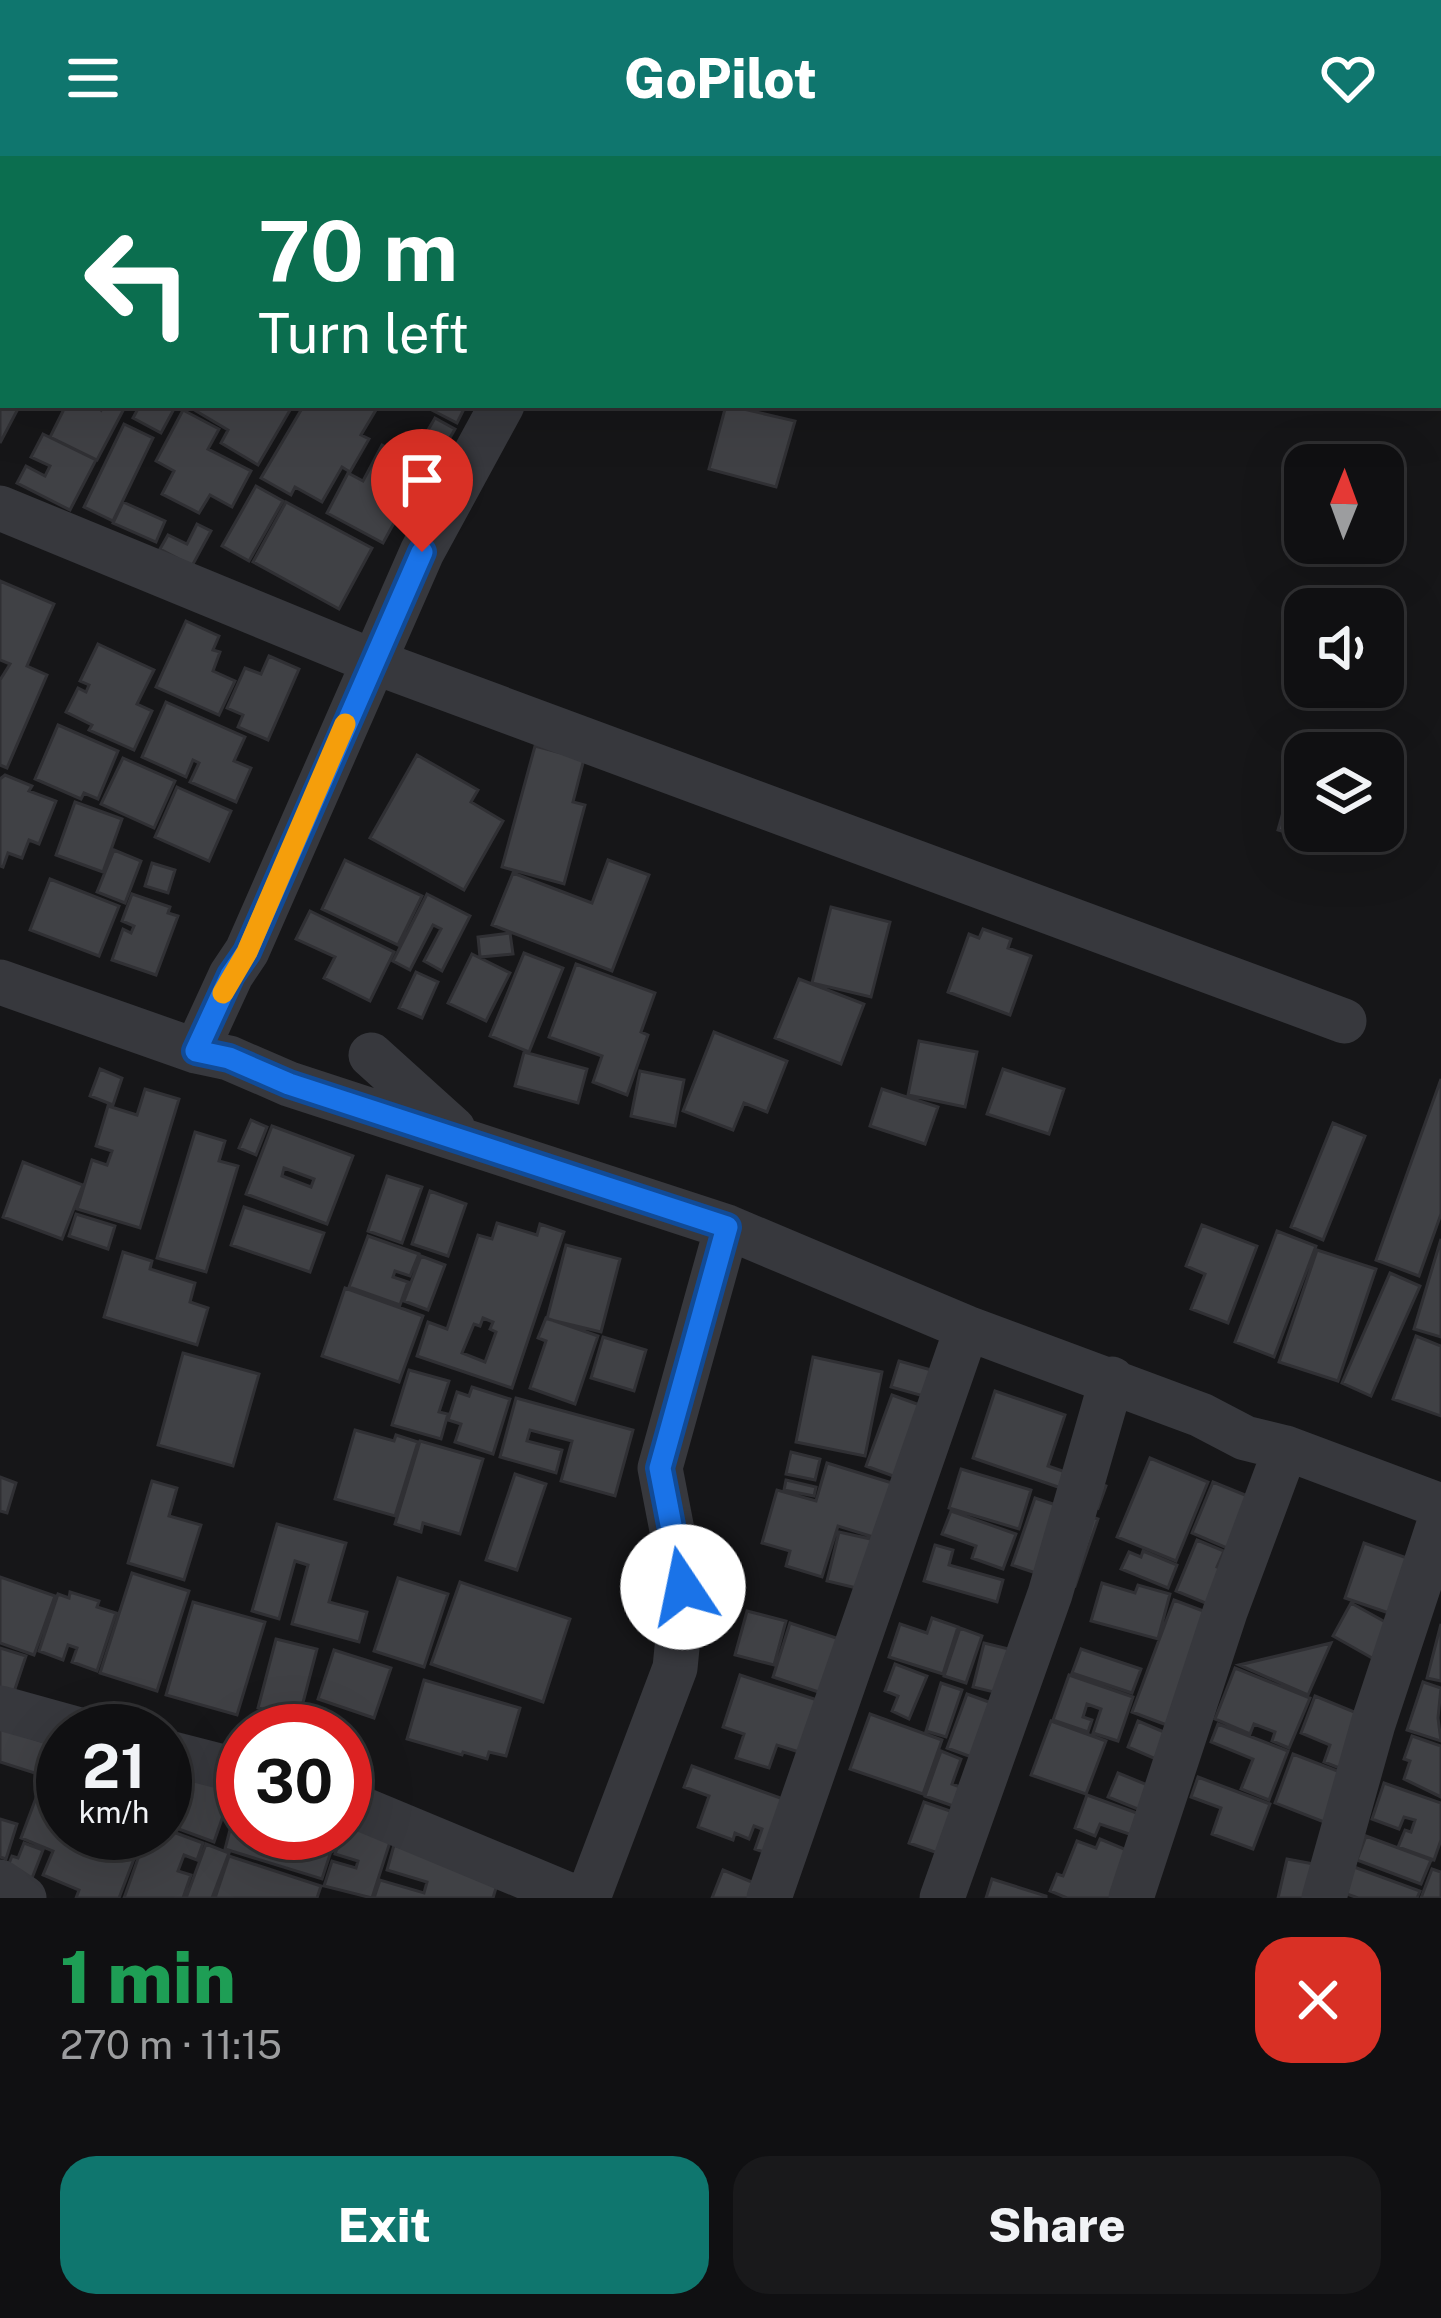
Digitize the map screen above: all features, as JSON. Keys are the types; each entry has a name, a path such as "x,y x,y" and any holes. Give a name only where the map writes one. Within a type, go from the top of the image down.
{"street":[{"path":"196,1051 231,975 247,952 422,552 500,408"},
{"path":"0,508 372,661 1344,1021"},
{"path":"0,982 196,1051 229,1058 289,1084 727,1227 967,1328 1201,1415 1246,1438 1441,1505"},
{"path":"370,1055 467,1142"},
{"path":"588,1898 675,1669 683,1587 660,1468 727,1227"},
{"path":"769,1898 967,1328"},
{"path":"942,1898 1050,1594 1112,1379"},
{"path":"1131,1898 1225,1612 1286,1448"},
{"path":"1324,1898 1373,1724 1441,1518"},
{"path":"0,1708 36,1718"},
{"path":"372,1813 576,1898"},
{"path":"0,1882 24,1898"}],"building":[{"path":"0,408 18,408 0,443"},
{"path":"64,408 124,408 97,460 50,437"},
{"path":"138,408 174,409 161,433 133,418"},
{"path":"191,408 291,408 258,465 221,443 228,430"},
{"path":"302,408 377,408 361,435 369,439 350,472 342,467 322,502 295,487 291,495 261,478"},
{"path":"428,408 464,408 457,423"},
{"path":"725,408 795,421 776,487 709,469"},
{"path":"183,410 219,429 208,449 251,471 232,507 210,495 199,513 162,494 174,471 156,461"},
{"path":"435,418 455,429 431,471 411,459"},
{"path":"124,424 153,438 113,521 84,507"},
{"path":"43,434 96,460 70,510 17,483 26,466 45,476 50,466 31,457"},
{"path":"382,445 411,461 403,477 416,483 383,543 327,513 348,473 363,481"},
{"path":"256,486 283,501 249,561 222,546"},
{"path":"123,502 165,521 156,542 113,523"},
{"path":"286,502 372,548 339,609 253,562"},
{"path":"197,524 211,531 192,566 160,549 168,535 187,544"},
{"path":"0,581 54,604 27,666 47,675 7,768 0,765 0,680 10,664 0,660"},
{"path":"186,621 219,636 213,650 220,652 213,671 235,681 219,715 156,687"},
{"path":"98,644 154,670 137,704 152,711 134,750 89,730 92,725 66,712 78,688 86,692 89,685 80,681"},
{"path":"269,656 299,669 268,740 238,727 243,715 227,708 245,668 261,674"},
{"path":"166,702 245,737 234,761 251,768 236,802 190,782 199,763 193,760 186,777 142,757"},
{"path":"58,725 118,751 98,799 84,793 81,799 35,779"},
{"path":"535,746 584,759 573,802 585,805 564,884 502,867"},
{"path":"417,755 478,790 471,802 503,821 464,890 370,838"},
{"path":"123,758 175,781 154,828 101,804"},
{"path":"5,775 56,801 39,844 29,840 22,858 8,853 3,867 0,779"},
{"path":"177,787 231,811 209,861 155,837"},
{"path":"75,802 122,819 103,872 56,855"},
{"path":"114,850 141,861 125,903 97,892"},
{"path":"345,860 422,896 398,945 322,909"},
{"path":"608,860 649,875 612,971 492,925 513,873 592,903"},
{"path":"152,863 175,870 168,893 145,886"},
{"path":"50,879 119,906 99,956 30,930"},
{"path":"132,894 170,907 168,913 178,916 156,975 112,960 123,929 131,933 134,926 122,921"},
{"path":"427,894 470,916 442,971 424,961 441,929 433,925 410,970 393,961"},
{"path":"831,907 890,922 871,997 812,983"},
{"path":"310,911 394,952 370,1001 324,978 335,957 296,939"},
{"path":"983,929 1011,939 1008,948 1031,956 1010,1015 948,992 969,934 979,938"},
{"path":"510,933 513,954 480,957 478,937"},
{"path":"524,953 563,968 529,1052 490,1036"},
{"path":"472,954 510,973 486,1021 448,1003"},
{"path":"576,964 655,993 641,1032 648,1035 627,1095 593,1082 602,1056 549,1037"},
{"path":"416,972 438,982 422,1018 399,1008"},
{"path":"799,979 864,1004 841,1064 775,1038"},
{"path":"714,1032 787,1061 767,1112 744,1103 733,1130 683,1111"},
{"path":"919,1041 977,1052 965,1107 908,1095"},
{"path":"524,1052 587,1069 578,1103 515,1086"},
{"path":"100,1069 122,1078 113,1105 90,1096"},
{"path":"1003,1069 1064,1089 1049,1134 987,1114"},
{"path":"640,1071 684,1080 675,1126 631,1116"},
{"path":"1441,1079 1441,1214 1419,1276 1376,1260"},
{"path":"145,1089 179,1099 140,1228 77,1209 92,1160 107,1165 112,1151 96,1146 108,1106 137,1115"},
{"path":"882,1089 938,1107 925,1144 870,1126"},
{"path":"251,1120 267,1127 256,1155 239,1148"},
{"path":"1333,1123 1365,1136 1323,1240 1291,1227"},
{"path":"272,1126 353,1156 327,1224 246,1194","holes":["284,1168 314,1179 311,1187 282,1176"]},
{"path":"195,1132 225,1141 219,1161 238,1166 206,1272 157,1258"},
{"path":"23,1162 83,1185 62,1239 3,1217"},
{"path":"387,1176 422,1187 402,1243 368,1231"},
{"path":"430,1191 466,1204 448,1256 412,1244"},
{"path":"244,1207 324,1233 310,1272 231,1245"},
{"path":"76,1214 115,1226 108,1249 69,1236"},
{"path":"497,1223 537,1235 540,1224 564,1232 512,1388 417,1356 428,1322 447,1329 478,1235 492,1239","holes":["483,1318 493,1322 490,1329 496,1332 485,1362 462,1353 474,1324 480,1326"]},
{"path":"1202,1225 1257,1246 1228,1323 1191,1309 1205,1274 1186,1266"},
{"path":"1277,1231 1316,1246 1274,1357 1235,1342"},
{"path":"368,1236 419,1254 410,1276 395,1271 393,1277 408,1282 400,1305 349,1287"},
{"path":"1441,1239 1441,1337 1414,1329"},
{"path":"566,1245 620,1259 601,1332 547,1319"},
{"path":"1317,1250 1376,1269 1338,1381 1279,1362"},
{"path":"123,1252 152,1261 150,1269 195,1283 190,1302 208,1308 197,1345 104,1317"},
{"path":"421,1256 445,1265 428,1310 404,1301"},
{"path":"1390,1273 1420,1286 1371,1396 1342,1383"},
{"path":"345,1288 423,1316 399,1382 322,1356"},
{"path":"546,1318 598,1336 575,1404 530,1388 546,1341 538,1338"},
{"path":"1416,1336 1441,1346 1441,1416 1393,1399"},
{"path":"603,1337 646,1350 634,1391 591,1378"},
{"path":"183,1353 259,1374 233,1466 158,1445"},
{"path":"813,1357 882,1372 865,1456 796,1442"},
{"path":"899,1361 935,1371 927,1397 891,1387"},
{"path":"409,1370 449,1381 439,1412 448,1414 441,1439 392,1425"},
{"path":"472,1387 510,1399 493,1454 455,1442 461,1424 448,1420 457,1392 469,1396"},
{"path":"995,1391 1065,1415 1048,1466 1106,1486 1098,1508 1058,1487 973,1458"},
{"path":"892,1395 931,1409 923,1487 866,1466"},
{"path":"516,1398 633,1430 615,1496 561,1481 572,1441 530,1430 527,1441 562,1450 556,1473 500,1457"},
{"path":"355,1430 418,1442 395,1516 335,1499"},
{"path":"420,1441 483,1459 460,1534 423,1523 421,1532 395,1524"},
{"path":"791,1452 820,1459 815,1480 786,1474"},
{"path":"1150,1458 1208,1482 1176,1561 1117,1537"},
{"path":"827,1463 892,1483 906,1547 838,1526 822,1577 786,1566 790,1551 762,1543 777,1490 816,1501"},
{"path":"961,1469 1031,1490 1019,1529 949,1508"},
{"path":"515,1474 546,1484 517,1570 486,1560"},
{"path":"0,1477 16,1483 7,1513 0,1511"},
{"path":"786,1480 816,1487 814,1496 784,1490"},
{"path":"152,1481 177,1488 169,1516 201,1525 184,1580 128,1563"},
{"path":"1213,1482 1255,1499 1243,1555 1192,1533"},
{"path":"1035,1498 1098,1519 1075,1586 1012,1565"},
{"path":"951,1511 1016,1534 1003,1569 972,1558 976,1546 942,1534"},
{"path":"277,1524 346,1543 329,1602 367,1612 359,1642 292,1624 308,1565 295,1561 279,1619 252,1611"},
{"path":"839,1532 902,1546 865,1590 827,1581"},
{"path":"1197,1540 1224,1551 1217,1567 1244,1578 1230,1613 1176,1591"},
{"path":"1364,1543 1413,1560 1418,1623 1345,1598"},
{"path":"935,1545 953,1550 949,1565 1003,1580 997,1602 924,1581"},
{"path":"1143,1551 1177,1565 1168,1588 1121,1569 1129,1552 1141,1557"},
{"path":"132,1573 189,1591 157,1691 100,1673"},
{"path":"0,1577 55,1596 34,1655 0,1643"},
{"path":"398,1578 448,1594 424,1667 374,1651"},
{"path":"460,1582 570,1619 543,1702 431,1664"},
{"path":"1102,1583 1135,1593 1138,1585 1170,1594 1158,1639 1091,1621"},
{"path":"70,1592 99,1601 97,1607 116,1613 97,1671 72,1662 77,1648 68,1645 63,1660 39,1651 58,1594 69,1598"},
{"path":"1174,1600 1222,1618 1180,1730 1132,1712"},
{"path":"193,1602 265,1622 240,1704 216,1704 216,1709 166,1695"},
{"path":"1351,1603 1407,1634 1388,1667 1333,1636"},
{"path":"747,1611 786,1621 774,1665 735,1655"},
{"path":"932,1618 958,1627 943,1674 889,1657 900,1624 927,1633"},
{"path":"790,1623 861,1646 843,1700 773,1677"},
{"path":"1441,1624 1441,1681 1427,1678"},
{"path":"960,1628 982,1636 966,1683 944,1676"},
{"path":"276,1639 317,1649 303,1704 259,1704"},
{"path":"984,1643 1042,1657 1032,1701 973,1687"},
{"path":"1331,1643 1308,1695 1239,1665"},
{"path":"0,1648 26,1656 9,1707 0,1704"},
{"path":"1081,1649 1141,1669 1132,1693 1072,1673"},
{"path":"334,1650 391,1668 374,1718 372,1704 333,1704 318,1699"},
{"path":"895,1664 927,1676 909,1719 892,1711 898,1696 885,1691"},
{"path":"1235,1668 1310,1698 1289,1748 1272,1741 1275,1732 1254,1724 1250,1734 1215,1719"},
{"path":"740,1675 839,1707 799,1752 777,1745 769,1768 736,1758 744,1734 723,1727"},
{"path":"1069,1675 1133,1697 1118,1741 1093,1733 1101,1709 1087,1704 1083,1717 1092,1720 1088,1732 1053,1720"},
{"path":"424,1680 520,1708 506,1756 489,1752 487,1759 462,1755 407,1739"},
{"path":"1423,1682 1441,1688 1441,1741 1407,1730"},
{"path":"941,1683 962,1690 946,1737 926,1731"},
{"path":"967,1694 1027,1716 1007,1770 947,1748"},
{"path":"1315,1696 1384,1724 1362,1777 1324,1762 1330,1745 1301,1733"},
{"path":"870,1714 942,1740 923,1794 850,1769"},
{"path":"1051,1721 1106,1741 1086,1794 1031,1775"},
{"path":"1138,1721 1183,1740 1172,1766 1128,1747"},
{"path":"1218,1724 1288,1751 1269,1800 1241,1789 1253,1759 1211,1742"},
{"path":"0,1728 36,1739 36,1773 0,1762"},
{"path":"1412,1736 1441,1746 1441,1797 1404,1779 1410,1761 1404,1759"},
{"path":"941,1751 961,1759 952,1784 963,1788 984,1817 925,1796"},
{"path":"1293,1754 1356,1778 1337,1827 1275,1803"},
{"path":"692,1766 808,1808 789,1861 755,1849 762,1829 754,1826 749,1839 735,1833 733,1840 698,1827 709,1796 684,1787"},
{"path":"192,1769 216,1778 214,1842 192,1834"},
{"path":"1118,1773 1165,1792 1155,1816 1108,1797"},
{"path":"1198,1777 1270,1804 1253,1849 1212,1834 1221,1808 1191,1797"},
{"path":"1384,1783 1441,1803 1441,1840 1434,1860 1398,1847 1415,1820 1404,1817 1399,1829 1372,1819"},
{"path":"1087,1795 1145,1816 1138,1837 1100,1824 1095,1836 1075,1828"},
{"path":"36,1798 36,1844 21,1838"},
{"path":"924,1802 982,1822 952,1858 909,1843"},
{"path":"0,1819 17,1824 6,1859 0,1857"},
{"path":"372,1833 391,1839 372,1898 324,1886 332,1861 356,1868 358,1861 372,1860"},
{"path":"1366,1836 1431,1860 1421,1884 1357,1860"},
{"path":"192,1839 203,1843 197,1860 192,1858"},
{"path":"1100,1839 1134,1853 1116,1898 1067,1898 1050,1891 1057,1874 1063,1876 1077,1841 1096,1848"},
{"path":"24,1843 36,1847 39,1860 27,1891 2,1881 12,1856 18,1858"},
{"path":"206,1844 216,1848 216,1860 226,1860 212,1898 186,1898"},
{"path":"394,1845 499,1878 493,1898 374,1898 380,1880 424,1893 427,1882 387,1870"},
{"path":"1287,1859 1319,1865 1312,1898 1278,1898"},
{"path":"49,1860 134,1860 119,1898 76,1898 79,1890 43,1875"},
{"path":"137,1860 182,1860 178,1871 191,1875 183,1898 124,1898"},
{"path":"228,1860 241,1860 321,1886 317,1898 215,1898"},
{"path":"261,1860 328,1860 322,1879"},
{"path":"1354,1867 1420,1891 1417,1898 1358,1898 1344,1893"},
{"path":"1432,1869 1441,1872 1441,1898 1421,1898"},
{"path":"723,1870 759,1885 789,1898 712,1898"},
{"path":"992,1879 1046,1896 1046,1898 986,1898"}],"slow traffic":[{"path":"223,993 247,952 345,724"}],"route":[{"path":"422,552 247,952 231,975 196,1051 229,1058 289,1084 727,1227 660,1468 683,1587"}]}
